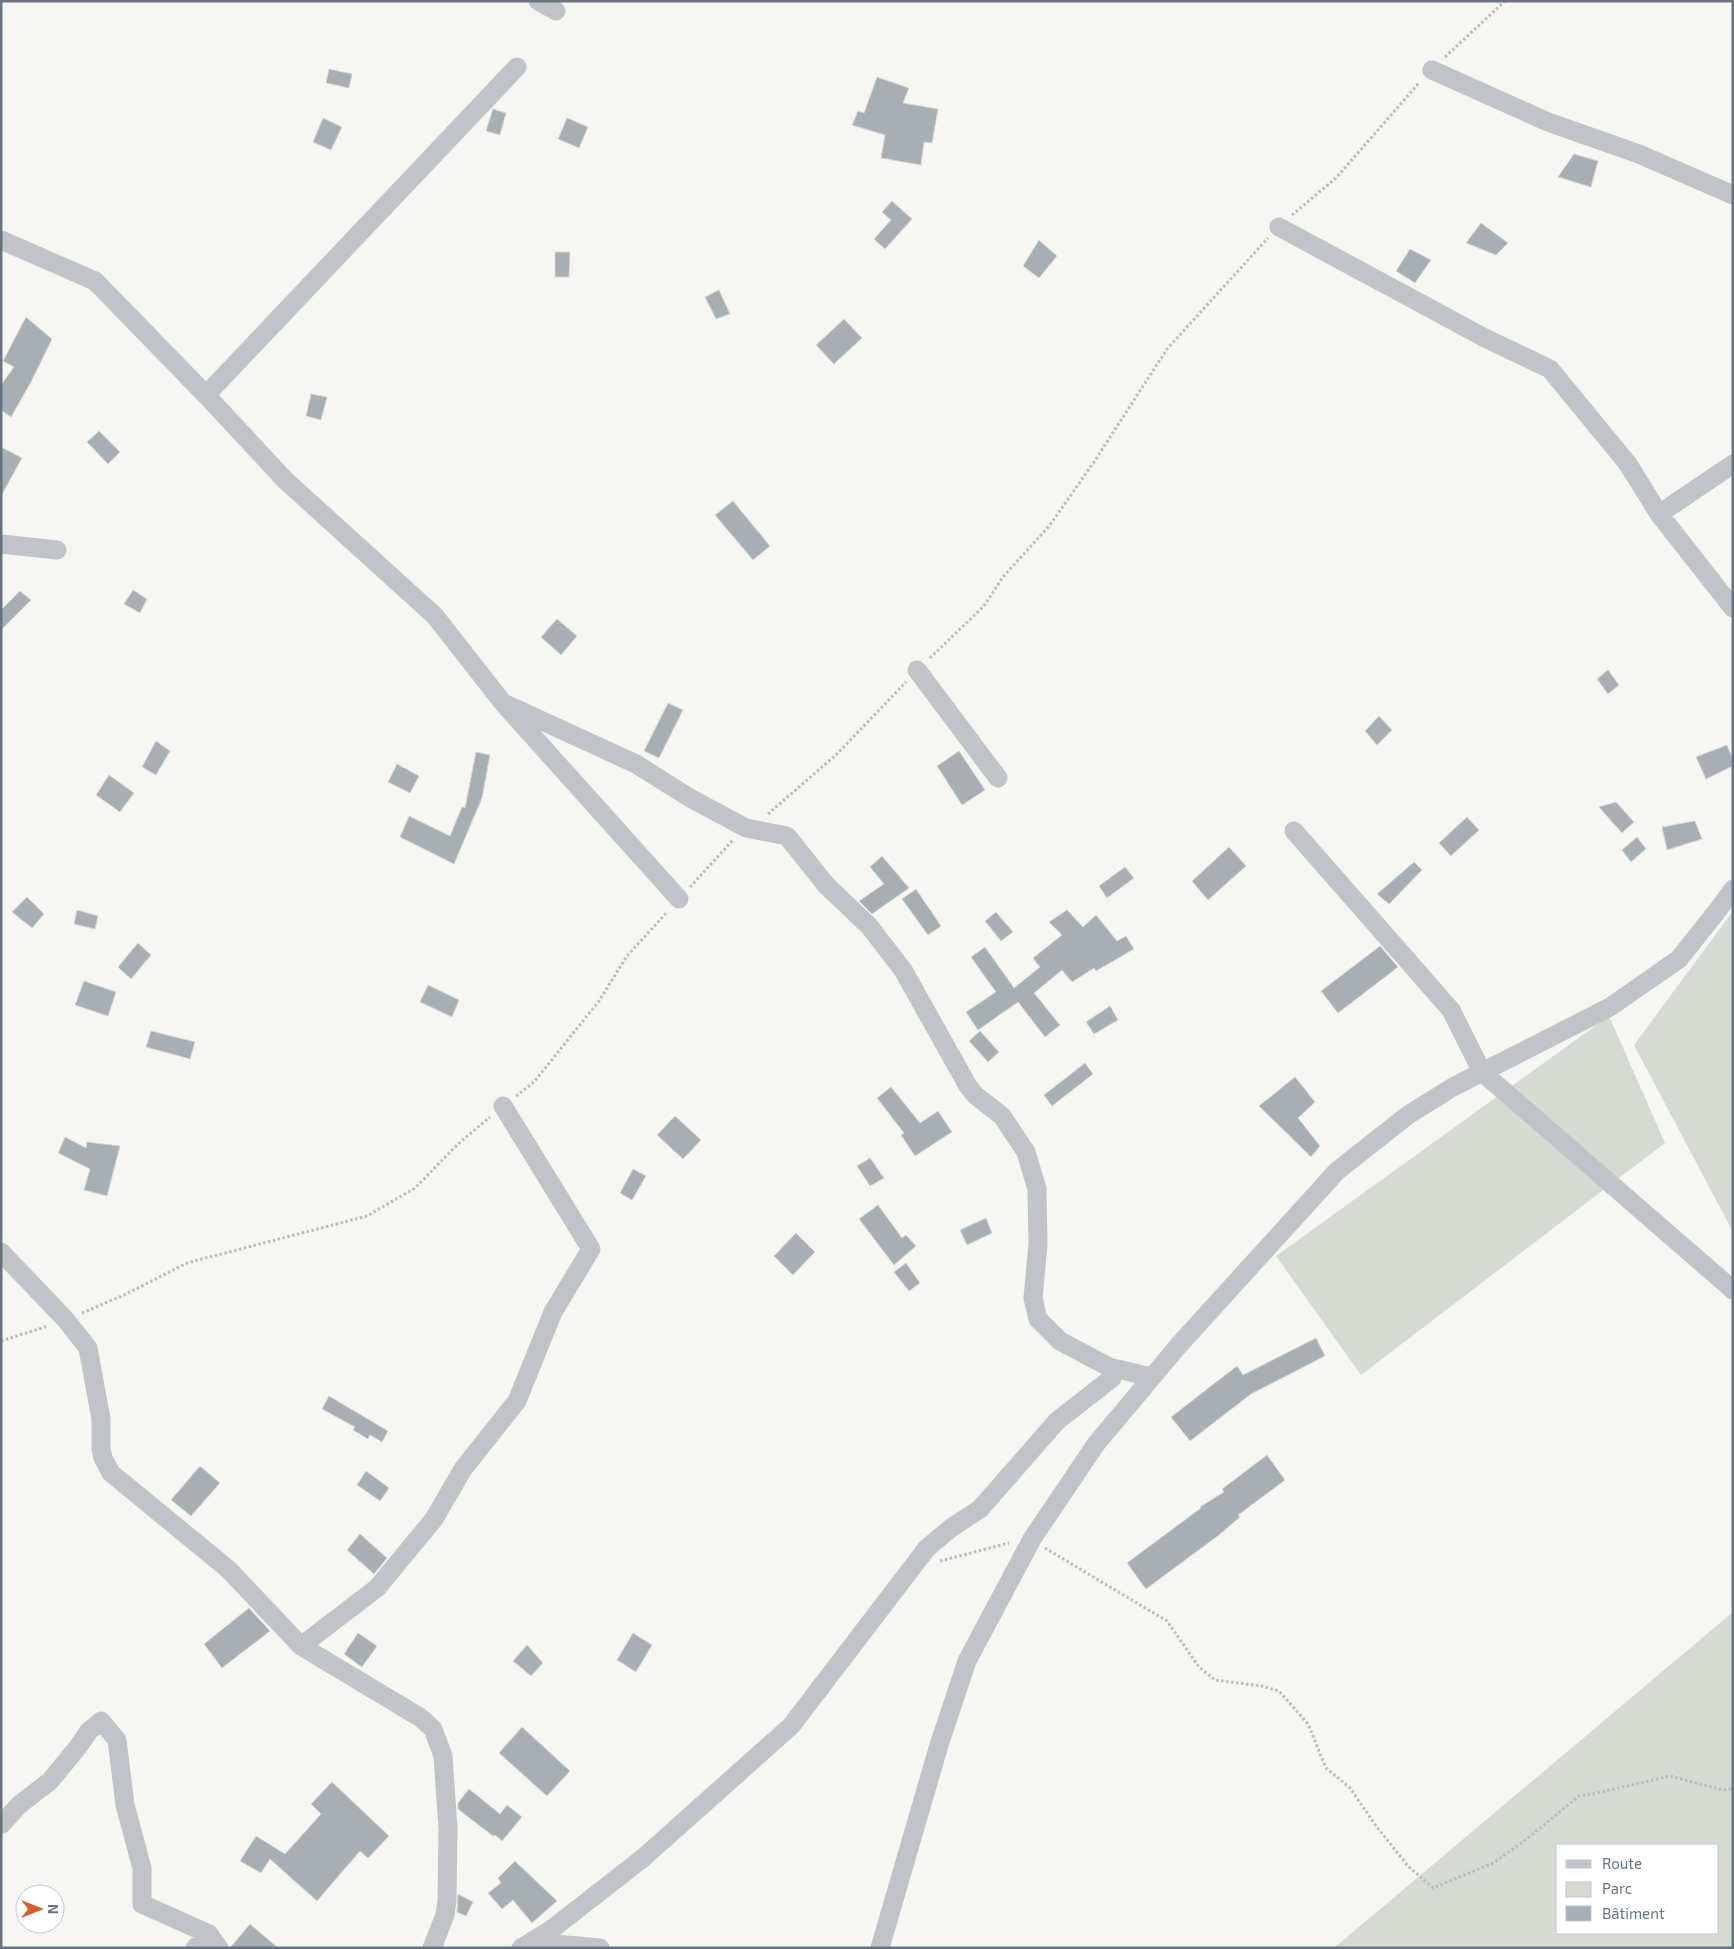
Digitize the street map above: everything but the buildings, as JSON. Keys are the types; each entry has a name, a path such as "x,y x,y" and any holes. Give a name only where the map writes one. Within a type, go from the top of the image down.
{"street":[{"path":"538,1 556,10"},
{"path":"206,394 517,67"},
{"path":"1432,70 1548,122 1639,154 1733,195"},
{"path":"1279,227 1485,338 1550,369 1628,464 1658,514 1733,608"},
{"path":"1,240 95,281 206,394 285,480 435,616 503,703 679,899"},
{"path":"1658,514 1733,464"},
{"path":"1,544 57,550"},
{"path":"917,670 998,778"},
{"path":"503,703 636,764 690,798 746,828 787,836 826,885 869,926 903,970 968,1086 975,1095 1002,1116 1026,1152 1037,1189 1038,1244 1033,1298 1038,1319 1060,1342 1111,1373 1151,1377"},
{"path":"1294,831 1451,1010 1482,1072 1733,1290"},
{"path":"880,1948 939,1745 967,1661 1032,1539 1096,1444 1151,1377 1337,1171 1408,1115 1482,1072 1610,1007 1679,959 1718,911 1733,889"},
{"path":"301,1646 377,1588 434,1519 463,1469 517,1401 553,1312 591,1249 503,1106"},
{"path":"1,1252 66,1320 88,1348 101,1419 101,1449 103,1458 111,1472 228,1569 301,1646 421,1718 433,1729 442,1756 448,1829 445,1915 432,1948"},
{"path":"1111,1373 1122,1412"},
{"path":"527,1945 552,1929 643,1858 791,1726 927,1548 951,1528 980,1509 1057,1421 1111,1373"},
{"path":"1,1826 20,1805 50,1781 89,1731 101,1721 117,1740 125,1804 142,1868 142,1904 214,1941"},
{"path":"195,1948 214,1941"},
{"path":"527,1945 600,1948"}],"path":[{"path":"1,1341 66,1320 124,1295 187,1263 367,1216 416,1188 458,1144 534,1082 599,1001 628,956 746,828 772,811 837,754 917,670 984,606 1003,577 1050,525 1094,462 1167,349 1218,291 1279,227 1336,178 1420,82 1505,1"},
{"path":"913,1566 957,1558 995,1546 1032,1539 1167,1621 1199,1666 1215,1680 1262,1686 1279,1692 1308,1724 1326,1768 1350,1788 1376,1826 1408,1866 1433,1888 1494,1863 1579,1796 1670,1776 1724,1790 1733,1788"}],"green space":[{"path":"1733,911 1733,1232 1634,1045"},
{"path":"1609,1016 1665,1143 1361,1375 1276,1256"},
{"path":"1733,1612 1733,1948 1334,1948"}]}
